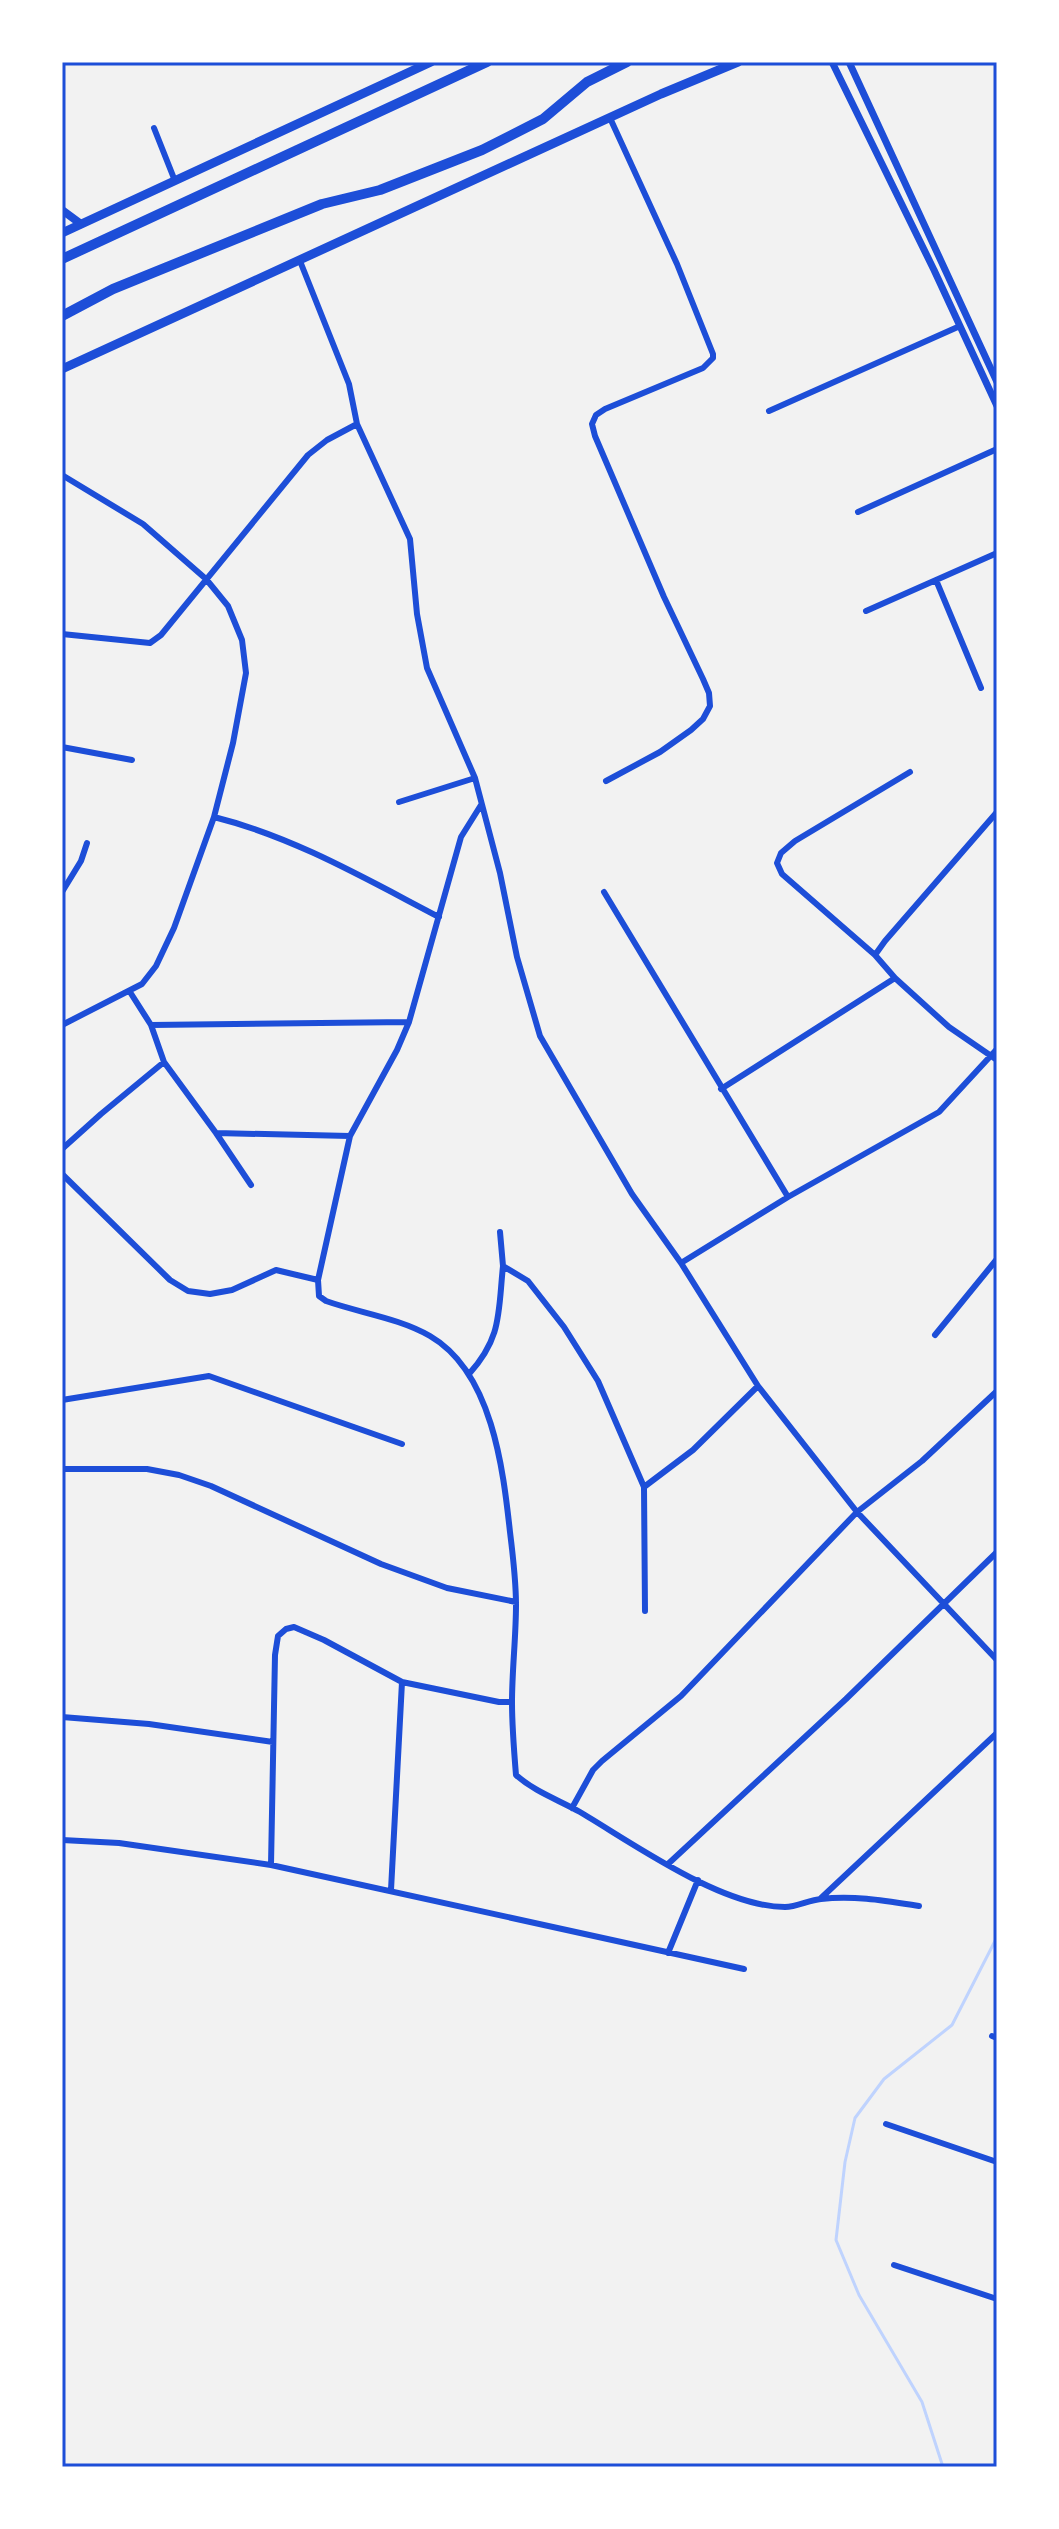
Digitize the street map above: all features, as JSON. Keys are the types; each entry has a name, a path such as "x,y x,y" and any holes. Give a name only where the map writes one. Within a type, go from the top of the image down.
{"highway":[{"path":"62,259 487,62"},
{"path":"62,316 113,289 322,204 380,190 482,150 543,119 587,82 627,62"}],"main road":[{"path":"62,233 431,62"},
{"path":"62,369 661,94 738,62"},
{"path":"62,210 81,224"}],"street":[{"path":"832,62 997,406"},
{"path":"849,62 997,382"},
{"path":"606,781 660,752 691,730 703,719 710,706 709,693 605,463 592,424 596,415 605,409 703,368 713,358 677,264 610,118"},
{"path":"154,128 175,181"},
{"path":"300,261 349,384 357,424 410,539 417,614 427,668 475,778 500,873 517,957 540,1036 632,1194 681,1263 758,1386 857,1512 997,1660"},
{"path":"769,411 960,326"},
{"path":"62,634 150,643 161,635 308,455 327,440 357,424"},
{"path":"858,512 997,449"},
{"path":"62,475 143,524 206,579 228,606 242,640 246,673 233,743 214,817 165,949 142,984 62,1025"},
{"path":"866,611 997,553"},
{"path":"936,580 981,688"},
{"path":"62,747 132,760"},
{"path":"681,1263 788,1197 939,1112 995,1055 949,1027 895,978 875,955 782,874 777,863 781,853 795,841 910,772"},
{"path":"399,802 475,778"},
{"path":"481,805 461,837 409,1022 350,1136 318,1280 319,1296 431,1337 452,1353 469,1374 486,1411 498,1452 506,1500 516,1602 512,1702 516,1775 531,1787 668,1864 733,1896 786,1907 820,1899 875,1899 919,1906"},
{"path":"875,955 997,812"},
{"path":"214,817 245,825 332,860 439,917"},
{"path":"62,892 81,861 87,843"},
{"path":"604,892 788,1197"},
{"path":"721,1089 895,978"},
{"path":"130,992 151,1025 164,1062 251,1185"},
{"path":"151,1025 409,1022"},
{"path":"62,1149 164,1062"},
{"path":"216,1133 350,1136"},
{"path":"62,1174 170,1280 188,1291 210,1294 232,1290 276,1270 318,1280"},
{"path":"469,1374 484,1357 499,1316 503,1266 500,1232"},
{"path":"935,1335 997,1259"},
{"path":"503,1266 532,1285 573,1341 598,1381 644,1487 645,1611"},
{"path":"62,1400 209,1376 402,1444"},
{"path":"644,1487 693,1450 758,1386"},
{"path":"572,1808 593,1770 681,1696 857,1512 922,1461 997,1391"},
{"path":"62,1469 147,1469 179,1475 211,1486 381,1564 447,1588 516,1602"},
{"path":"668,1864 846,1699 997,1552"},
{"path":"271,1865 276,1646 278,1636 286,1629 294,1627 324,1640 402,1682 512,1702"},
{"path":"391,1890 402,1682"},
{"path":"62,1717 149,1724 273,1742"},
{"path":"820,1899 997,1733"},
{"path":"62,1840 119,1843 271,1865 744,1969"},
{"path":"668,1953 698,1880"},
{"path":"886,2124 997,2162"},
{"path":"894,2265 997,2299"}],"waterway":[{"path":"943,2467 922,2402 859,2295 836,2240 845,2162 855,2118 884,2079 952,2025 997,1937"}]}
